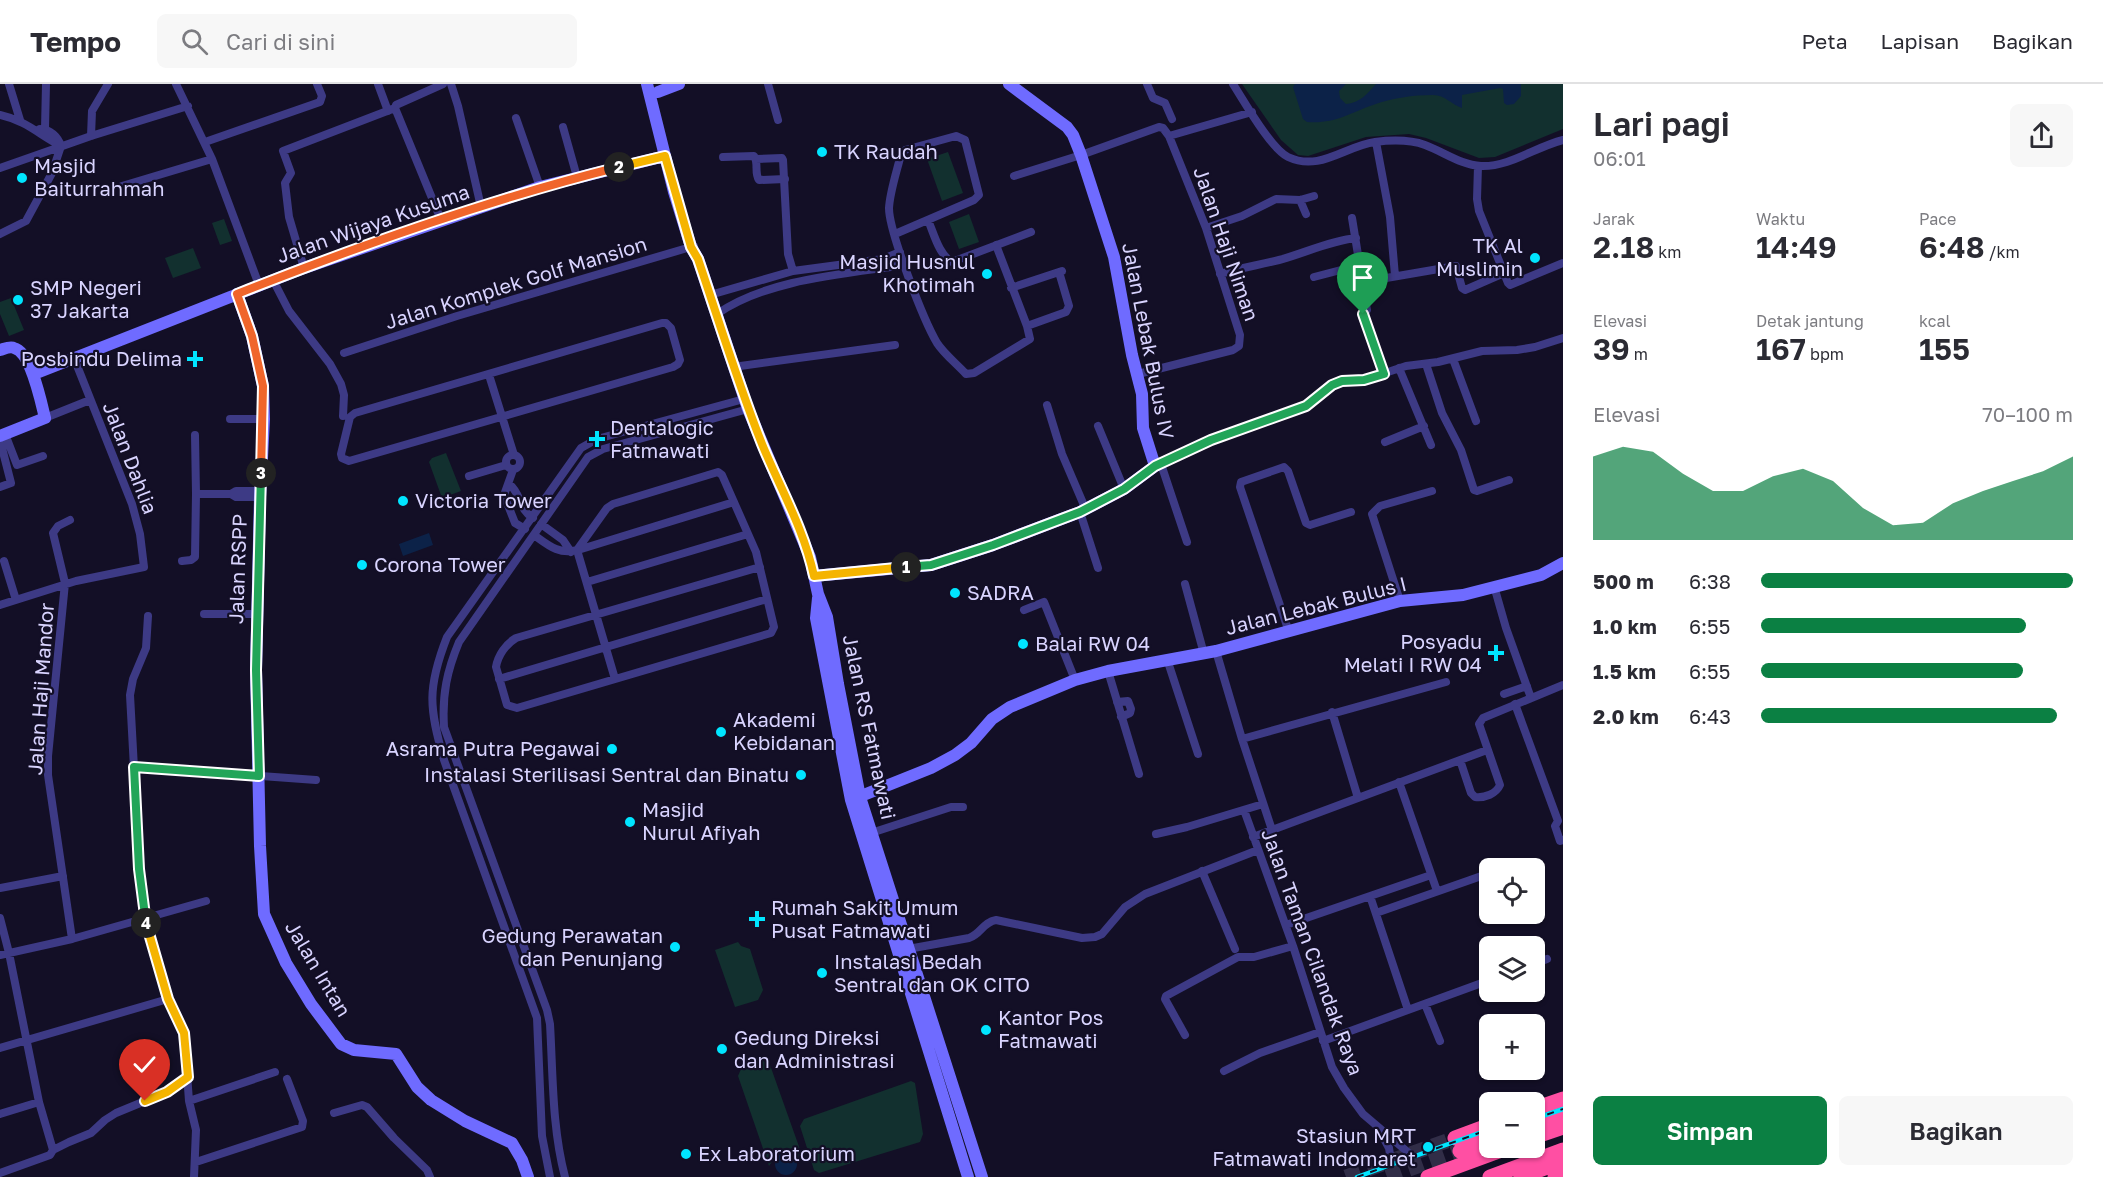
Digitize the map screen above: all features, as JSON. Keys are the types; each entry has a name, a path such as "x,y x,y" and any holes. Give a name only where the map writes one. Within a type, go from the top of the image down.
{"highway":[{"path":"1545,1105 1563,1099"},
{"path":"1545,1122 1563,1116"},
{"path":"1545,1133 1563,1127"},
{"path":"1479,1133 1458,1148 1479,1144"},
{"path":"1490,1177 1563,1150"},
{"path":"1428,1177 1480,1158"},
{"path":"1521,1177 1563,1161"},
{"path":"1555,1177 1563,1174"}],"street":[{"path":"9,84 20,120"},
{"path":"45,129 46,84"},
{"path":"91,136 92,111 108,84"},
{"path":"176,84 205,142 259,285"},
{"path":"205,142 320,102 322,96 317,84"},
{"path":"378,84 392,109 441,220"},
{"path":"304,268 289,217 285,183 291,175 284,150 392,109 396,105 443,84"},
{"path":"451,84 481,207"},
{"name":"Jalan RS Fatmawati","path":"647,84 665,156 733,367 746,404 806,543 818,594 827,617 829,664 856,799 935,1050 982,1177"},
{"path":"656,88 679,84"},
{"path":"768,84 778,120"},
{"path":"1147,84 1153,98 1165,104 1172,119"},
{"path":"1233,84 1275,145 1285,155 1296,160 1310,162 1329,159 1376,142 1404,141 1425,145 1449,157 1478,166 1495,166 1546,144 1563,140"},
{"name":"Jalan Lebak Bulus IV","path":"1014,85 1067,127 1081,155 1114,256 1132,355 1142,394 1143,428 1158,465"},
{"name":"Jalan RS Fatmawati","path":"656,88 694,246"},
{"path":"0,168 91,136 188,106"},
{"path":"1169,136 1251,112"},
{"path":"0,115 20,120 34,128 41,136 61,146"},
{"path":"516,118 540,187"},
{"path":"563,127 577,177"},
{"name":"Jalan Haji Niman","path":"1081,155 1159,127 1163,128 1169,136 1206,228 1240,335 1239,346 1233,350 1138,374"},
{"path":"34,128 45,129 54,135 61,146"},
{"path":"895,234 974,200 979,195 965,140 956,136 905,150 901,154 889,209 895,234 900,252 926,321 939,346 966,374 974,373 1030,339 996,245"},
{"path":"1376,142 1390,217 1395,276"},
{"path":"0,234 26,222 52,173 61,146"},
{"path":"1014,176 1081,155"},
{"name":"Jalan Wijaya Kusuma","path":"34,374 259,285 441,220 540,187 665,156"},
{"path":"723,157 782,158 788,254 792,271"},
{"path":"122,186 212,159"},
{"path":"756,159 759,180 785,179"},
{"path":"1478,166 1479,211 1508,283 1510,285 1563,263"},
{"path":"1206,228 1242,216 1276,199 1300,200 1314,196"},
{"path":"1300,200 1306,214"},
{"path":"1352,218 1367,310 1362,316 1384,374"},
{"path":"928,220 940,250 947,260 952,262 1031,232"},
{"path":"1220,274 1279,260 1339,240 1356,238"},
{"name":"Jalan Komplek Golf Mansion","path":"344,353 457,316 694,246"},
{"path":"717,314 727,307 776,286 884,263 900,252"},
{"path":"710,295 792,271 884,263 905,265"},
{"path":"1314,277 1360,265"},
{"path":"1363,282 1456,266 1462,288 1466,290 1504,273"},
{"path":"1011,288 1060,272 1069,306 1065,312 1027,326"},
{"path":"273,280 289,311 330,363 344,395 343,416"},
{"name":"Jalan RSPP","path":"237,294 262,374 264,419 256,614 259,776"},
{"path":"662,323 666,323 671,328 680,360 673,367 349,460 345,461 341,454 350,417 355,413 489,375 662,323"},
{"path":"814,576 931,565 993,545 1083,511 1124,489 1158,465 1211,440 1306,406 1336,383 1364,380 1399,368 1453,359 1482,351 1535,347 1563,338"},
{"path":"733,367 895,345"},
{"path":"0,350 13,347 17,349 34,374 45,418"},
{"name":"Jalan Dahlia","path":"0,605 65,584 144,567 140,534 132,504 74,358"},
{"path":"1453,359 1476,421"},
{"path":"1426,364 1442,412 1461,450 1474,490 1509,480"},
{"path":"1399,368 1431,445"},
{"path":"469,477 510,467 517,469 521,463 518,456 514,455 489,375"},
{"path":"2,437 90,400"},
{"path":"550,1177 542,1136 537,1018 444,760 433,723 431,700 436,666 447,638 581,448 597,439 746,404"},
{"path":"565,1177 558,1153 550,1024 547,1010 444,727 442,704 448,669 459,642 588,457 603,449 746,404"},
{"path":"1047,405 1083,511 1098,568"},
{"path":"230,419 264,419"},
{"path":"1098,426 1124,489"},
{"path":"1385,442 1424,426"},
{"path":"182,561 195,557 195,435"},
{"path":"2,437 17,465 43,456"},
{"path":"0,487 11,483 2,437"},
{"path":"514,455 508,458 510,467 504,495 515,523 525,529"},
{"path":"1158,465 1186,542"},
{"path":"1289,632 1240,482 1284,467 1288,471 1305,523 1310,525 1351,512"},
{"path":"574,551 607,508 613,504 717,472 723,475 756,552 760,567 767,600 774,627 771,633 511,708 507,705 496,666 497,660 509,643 516,638 760,567"},
{"path":"508,484 516,490 524,513 533,518"},
{"path":"1400,601 1371,514 1380,506 1432,491"},
{"path":"196,494 231,494 236,497 260,494"},
{"path":"534,535 555,550 574,551 734,501"},
{"name":"Jalan Haji Mandor","path":"70,520 58,526 53,534 65,584 48,775 72,939"},
{"path":"541,524 574,551 587,582 615,679"},
{"path":"587,582 748,534"},
{"name":"Jalan Haji Mandor","path":"4,561 16,600"},
{"name":"Jalan Lebak Bulus I","path":"856,799 931,768 955,755 971,743 992,719 1010,707 1075,680 1108,671 1210,653 1400,601 1462,595 1541,575 1563,563"},
{"name":"Jalan Taman Cilandak Raya","path":"1185,584 1242,739 1272,830"},
{"path":"1494,586 1531,698"},
{"path":"499,679 767,600"},
{"path":"1024,610 1045,602 1075,680"},
{"path":"204,614 256,614"},
{"path":"148,616 146,648 133,679 130,695 139,869 145,919 168,999 184,1033 189,1101 196,1130 195,1177"},
{"path":"1168,662 1198,754"},
{"path":"1108,671 1139,774"},
{"path":"1242,739 1446,682"},
{"path":"1460,760 1471,793 1475,797 1486,796 1498,790 1500,785 1487,750 1480,721 1563,685"},
{"path":"1504,694 1527,687"},
{"path":"1515,704 1558,821 1555,826 1560,841 1563,840"},
{"path":"1332,712 1358,798"},
{"path":"1253,837 1487,750"},
{"path":"444,760 454,756"},
{"path":"134,767 316,780"},
{"name":"Jalan Intan","path":"259,776 264,914 286,963 311,1004 342,1044 354,1050 396,1054 417,1087 431,1100 465,1121 512,1143 522,1160 528,1177"},
{"path":"1400,782 1437,891"},
{"name":"Jalan RS Fatmawati","path":"856,799 871,833 908,949 968,1177"},
{"path":"1156,834 1263,804"},
{"path":"871,833 951,807 963,807"},
{"name":"Jalan Taman Cilandak Raya","path":"1244,810 1286,925 1332,1067 1363,1113 1410,1154"},
{"path":"908,949 975,936 986,924 996,920 1082,938 1095,937 1102,934 1125,907 1138,898 1258,850"},
{"path":"1202,871 1235,949"},
{"path":"1286,925 1431,875"},
{"path":"0,888 63,876"},
{"path":"1376,913 1479,877"},
{"path":"1370,896 1408,1010"},
{"path":"5,954 72,939 206,901"},
{"path":"0,918 5,954 39,1102 53,1150"},
{"path":"1185,1035 1165,997 1238,957 1254,957 1293,946"},
{"path":"1224,1071 1260,1053 1408,1010 1479,984"},
{"path":"0,1048 168,999"},
{"path":"1425,1004 1440,1041"},
{"path":"189,1101 275,1072"},
{"path":"0,1173 50,1155 53,1150 92,1133 116,1113 167,1092 188,1077"},
{"path":"196,1162 302,1127 303,1121 287,1079"},
{"path":"0,1114 39,1102"},
{"path":"334,1113 365,1105 427,1170 430,1177"},
{"name":"Jalan Taman Cilandak Raya","path":"1379,1129 1389,1149 1391,1161"},
{"path":"542,1136 556,1134"}],"green space":[{"path":"1242,84 1563,84 1563,129 1495,157 1479,158 1409,134 1366,137 1308,156 1298,155 1281,140"},
{"path":"948,152 963,193 942,201 927,159"},
{"path":"969,214 979,242 959,249 949,222"},
{"path":"224,219 232,241 220,245 212,223"},
{"path":"193,248 201,268 173,278 165,258"},
{"path":"11,298 24,330 9,336 0,314 0,302"},
{"path":"446,453 461,491 442,498 429,462 432,458"},
{"path":"738,942 741,946 750,949 763,990 758,1000 735,1007 715,950"},
{"path":"763,1061 770,1065 802,1155 798,1157 792,1150 779,1151 769,1166 738,1076 741,1069"},
{"path":"911,1081 915,1083 923,1134 920,1142 819,1173 814,1170 800,1126 804,1119"}],"water":[{"path":"1295,84 1346,84 1339,91 1340,98 1346,104 1359,100 1376,84 1521,84 1521,96 1514,104 1507,105 1504,103 1503,89 1500,88 1462,95 1462,108 1437,95 1410,96 1380,103 1341,118 1307,122 1303,119 1293,87"},
{"path":"429,533 433,545 403,556 399,544"},
{"path":"786,1153 794,1156 797,1164 794,1172 786,1175 778,1172 775,1164 778,1156"}],"tunnel":[{"path":"1346,1177 1455,1138"},
{"path":"1387,1177 1460,1151"}],"railway":[{"path":"1545,1115 1563,1109"},
{"path":"1357,1177 1479,1133"}],"place":[{"name":"TK Raudah","path":"822,152"},
{"name":"Masjid Baiturrahmah","path":"22,178"},
{"name":"TK Al Muslimin","path":"1535,258"},
{"name":"Masjid Husnul Khotimah","path":"987,274"},
{"name":"SMP Negeri 37 Jakarta","path":"18,300"},
{"name":"Posbindu Delima","path":"195,359"},
{"name":"Dentalogic Fatmawati","path":"597,439"},
{"name":"Victoria Tower","path":"403,501"},
{"name":"Corona Tower","path":"362,565"},
{"name":"SADRA","path":"955,593"},
{"name":"Balai RW 04","path":"1023,644"},
{"name":"Posyadu Melati I RW 04","path":"1496,653"},
{"name":"Akademi Kebidanan","path":"721,732"},
{"name":"Asrama Putra Pegawai","path":"612,749"},
{"name":"Instalasi Sterilisasi Sentral dan Binatu","path":"801,775"},
{"name":"Masjid Nurul Afiyah","path":"630,822"},
{"name":"Rumah Sakit Umum Pusat Fatmawati","path":"757,919"},
{"name":"Gedung Perawatan dan Penunjang","path":"675,947"},
{"name":"Instalasi Bedah Sentral dan OK CITO","path":"822,973"},
{"name":"Kantor Pos Fatmawati","path":"986,1030"},
{"name":"Gedung Direksi dan Administrasi","path":"722,1049"},
{"name":"Stasiun MRT Fatmawati Indomaret","path":"1428,1147"},
{"name":"Ex Laboratorium","path":"686,1154"}],"route":[{"path":"145,1101 167,1092 188,1077 184,1033 168,999 145,919 139,869 134,767 259,776 256,614 264,419 263,386 252,336 237,294 304,268 540,187 665,156 691,247 698,259 744,399 806,543 814,576 931,565 993,545 1080,512 1124,489 1155,466 1211,440 1306,406 1336,383 1364,380 1384,374 1363,314"}]}
